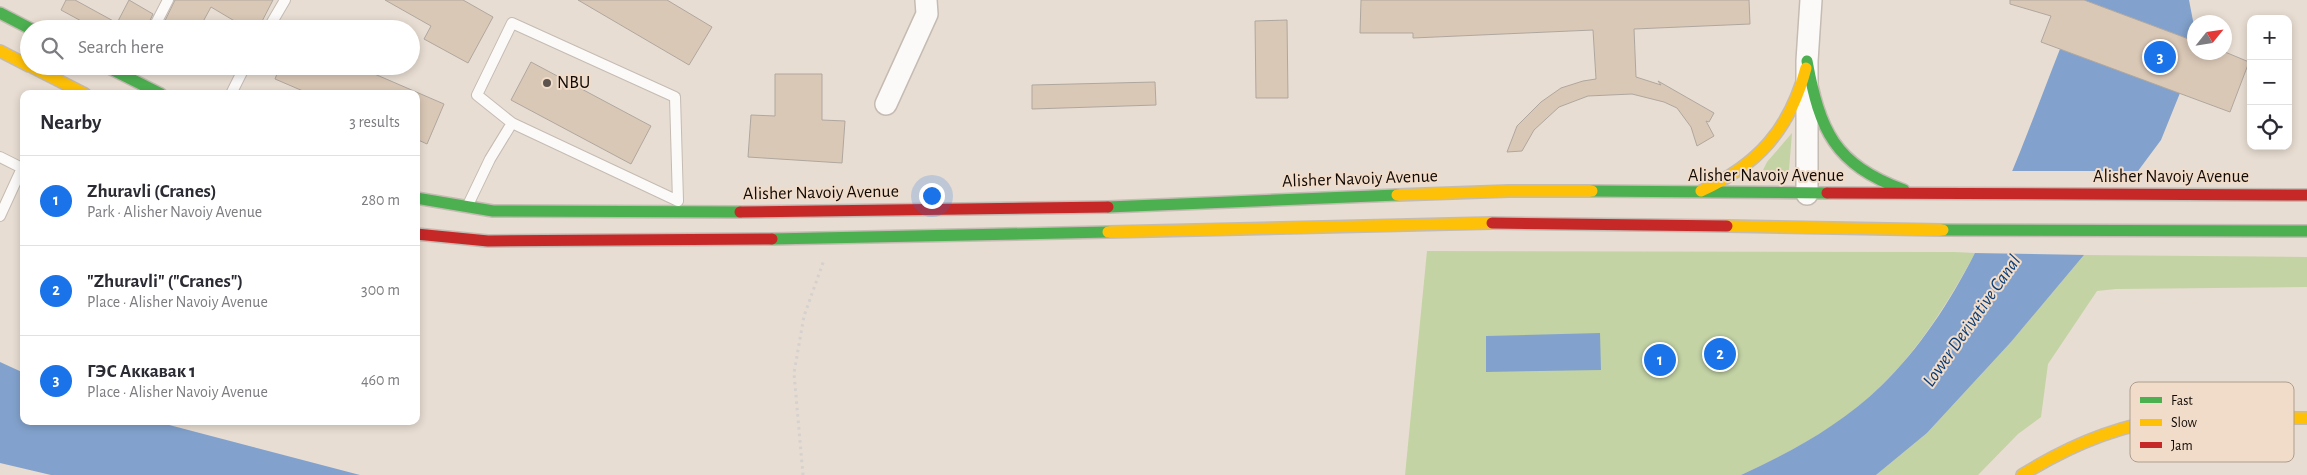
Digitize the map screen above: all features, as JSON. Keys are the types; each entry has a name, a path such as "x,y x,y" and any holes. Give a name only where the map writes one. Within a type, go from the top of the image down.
{"main road":[{"path":"0,13 20,23"},
{"path":"0,51 20,61"},
{"path":"1695,193 1729,178 1746,166 1774,139 1797,101 1807,61"},
{"path":"1807,61 1812,92 1821,120 1844,157 1889,185 1925,194"},
{"path":"47,75 76,90"},
{"path":"122,75 152,90"},
{"name":"Alisher Navoiy Avenue","path":"420,199 466,208 520,212 678,207 1097,207 1510,191 1695,193 1807,203 1925,194 2307,196"},
{"path":"1806,229 1807,203"},
{"path":"420,234 470,240 537,242 832,238 1511,223 1806,229 2307,231"},
{"path":"2294,412 2307,409"},
{"path":"2294,418 2307,418"},
{"path":"2022,475 2068,449 2130,427"}],"street":[{"path":"886,104 927,14 926,0"},
{"path":"1807,203 1807,61 1811,0"}],"lane":[{"path":"158,20 168,0"},
{"path":"273,20 284,0"},
{"path":"512,24 675,98 678,207 512,123 477,95 512,24"},
{"path":"233,90 240,75"},
{"path":"466,208 490,159 512,123"},
{"path":"0,157 20,167"},
{"path":"0,216 20,172"}],"path":[{"path":"803,475 794,373 804,316 832,238"}],"green space":[{"path":"1792,133 1789,170 1781,173 1763,170 1767,162"},
{"path":"1427,251 1975,253 1955,289 1921,340 1881,386 1850,413 1815,437 1741,475 1405,475"},
{"path":"2084,255 2307,257 2307,287 2116,289 2097,291 2048,364 2041,417 2018,434 1978,475 1876,475 1927,433 2011,342"}],"water":[{"path":"2084,0 2189,0 2192,15 2187,15 2187,38"},
{"name":"Lower Derivative Canal","path":"2060,49 2180,93 2161,140 2138,171 2084,255 2011,342 1927,433 1876,475 1741,475 1815,437 1849,413 1881,386 1913,351 1941,313 1987,228 2026,138"},
{"path":"1600,333 1601,370 1486,372 1486,336"},
{"path":"0,362 20,371 20,425 169,425 360,475 51,475 0,463"}],"pier":[{"path":"2009,171 2141,171 2087,255 1973,253"}],"building":[{"path":"66,0 75,0 112,20 79,20 61,10"},
{"path":"129,0 153,14 150,20 119,20"},
{"path":"175,0 273,0 263,20 233,20 211,7 204,20 165,20"},
{"path":"385,0 463,0 493,17 468,63 424,39 431,26"},
{"path":"578,0 667,0 712,27 689,65"},
{"path":"1361,0 1749,0 1750,24 1634,29 1636,77 1661,85 1658,81 1714,113 1709,122 1706,121 1714,136 1697,146 1691,127 1677,108 1664,102 1632,94 1588,96 1559,107 1534,130 1522,151 1507,152 1517,126 1541,102 1561,88 1596,79 1593,30 1413,38 1413,33 1360,33"},
{"path":"2010,0 2084,0 2187,38 2187,60 2232,60 2232,55 2247,61 2247,67 2230,112 2041,42 2051,16 2010,4"},
{"path":"1287,20 1288,98 1256,98 1255,21"},
{"path":"531,62 651,126 631,164 511,100"},
{"path":"775,74 822,74 822,120 845,121 842,163 748,157 751,115 775,116"},
{"path":"277,75 377,75 412,90 301,90 275,79"},
{"path":"1155,82 1156,105 1032,109 1032,85"},
{"path":"420,94 444,104 427,144 420,141"}],"traffic: fast":[{"path":"0,13 20,23"},
{"path":"1807,61 1818,107 1825,126 1834,142 1861,169 1880,180 1904,190"},
{"path":"123,75 153,90"},
{"path":"1592,191 1827,193"},
{"path":"1108,207 1397,195"},
{"path":"420,199 493,211 740,212"},
{"path":"1943,230 2307,231"},
{"path":"772,239 1108,232"}],"traffic: slow":[{"path":"0,51 20,61"},
{"path":"1701,191 1739,169 1769,143 1791,109 1806,68"},
{"path":"48,75 77,90"},
{"path":"1397,195 1509,191 1592,191"},
{"path":"1108,232 1492,223"},
{"path":"1727,226 1943,230"},
{"path":"2294,418 2307,418"},
{"path":"2022,475 2057,455 2093,439 2130,426"}],"traffic: jam":[{"path":"1827,193 2307,195"},
{"path":"740,212 1108,207"},
{"path":"1492,223 1727,226"},
{"path":"420,234 488,241 772,239"}],"place":[{"name":"ГЭС Аккавак 1","path":"2160,57"},
{"name":"NBU","path":"547,83"},
{"name":"\"Zhuravli\" (\"Cranes\")","path":"1720,354"},
{"name":"Zhuravli (Cranes)","path":"1660,360"}]}
